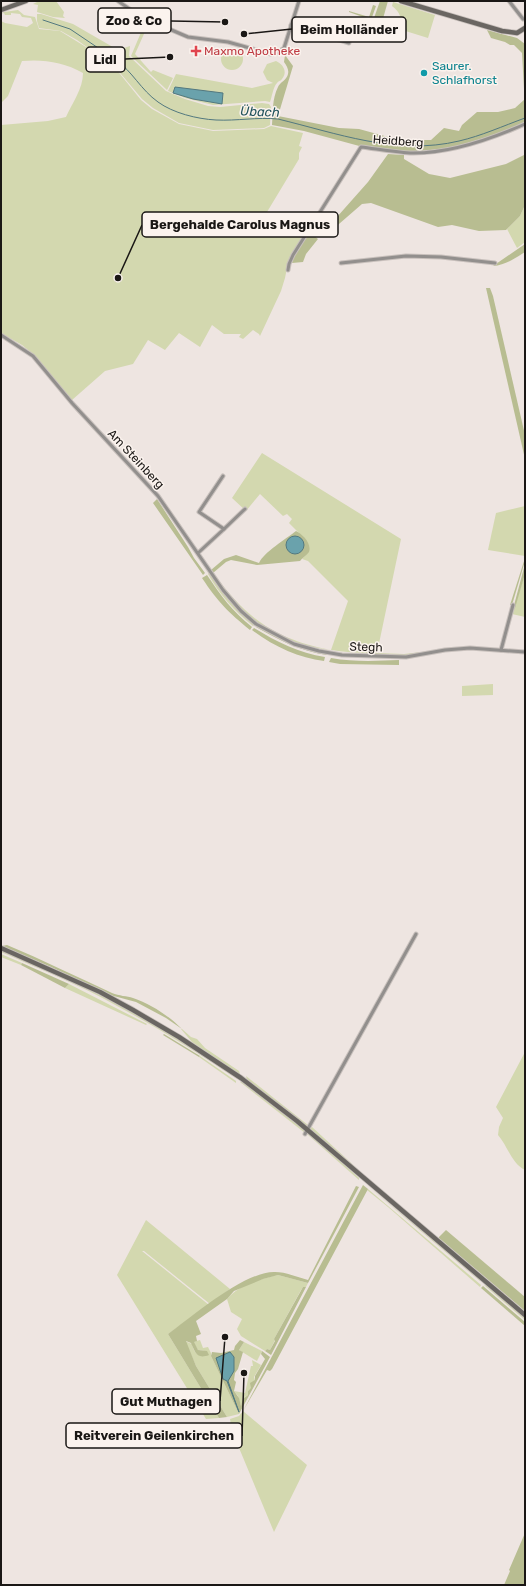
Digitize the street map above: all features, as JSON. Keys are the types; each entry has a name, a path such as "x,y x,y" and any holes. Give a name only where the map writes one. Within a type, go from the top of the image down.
{"main road":[{"path":"1,10 24,1"},
{"path":"401,1 502,31 517,33 524,30"},
{"path":"1,948 100,992 166,1028 241,1078 525,1315"}],"street":[{"path":"118,1 141,17 188,37 228,42 267,54 277,53 284,48 299,1"},
{"path":"508,1 523,19"},
{"path":"291,25 349,43"},
{"name":"Heidberg","path":"288,270 293,255 361,147 410,153 445,150 497,136 525,124"},
{"path":"341,263 406,256 441,257 495,262"},
{"name":"Am Steinberg","path":"1,335 33,356 72,403 158,496 223,590 241,611"},
{"path":"223,476 200,512 224,529"},
{"path":"198,553 245,510"},
{"path":"501,650 513,605"},
{"name":"Stegh","path":"241,611 256,624 294,644 319,651 342,655 406,657 457,649 486,649 525,652"},
{"path":"307,1132 416,934"}],"green space":[{"path":"39,1 56,1 64,12 63,16 65,18 53,17 37,12 38,5 33,4"},
{"path":"380,1 388,1 380,29 374,27 374,18"},
{"path":"393,2 435,15 428,38 399,29 400,16 392,6"},
{"path":"373,5 376,6 371,20 349,12 369,17"},
{"path":"18,10 24,15 35,17 39,29 60,31 86,47 116,69 141,100 152,109 179,124 213,131 264,129 271,126 303,133 299,146 302,147 299,153 299,159 267,212 304,235 288,263 281,291 260,336 253,330 243,339 239,337 241,334 224,334 212,325 200,347 179,333 165,350 148,340 133,364 105,371 72,400 33,354 22,345 1,333 1,125 48,121 66,117 83,79 83,73 68,66 38,60 22,61 8,96 1,103 1,21 27,27 33,23 31,18 22,17 20,14 1,14 4,12"},
{"path":"37,14 73,24 118,50 130,46 129,56 166,91 185,99 208,106 220,107 262,103 269,104 271,107 270,125 264,128 213,130 179,123 153,108 142,99 116,68 77,40 61,31 39,28"},
{"path":"145,23 148,25 135,54 151,72 153,70 173,78 167,90 131,56"},
{"path":"487,30 517,38 525,44 525,92 522,53 514,45 491,38"},
{"path":"232,48 240,51 243,59 240,67 232,70 224,67 221,59 224,51"},
{"path":"285,55 293,66 278,116 339,128 359,129 399,140 431,140 444,128 459,131 462,125 477,112 498,112 515,108 525,99 525,124 451,148 410,152 363,147 304,131 272,125 273,106 276,92 279,85 288,74 288,68 284,62"},
{"path":"276,61 283,66 285,74 282,80 277,82 274,87 270,102 265,101 213,105 185,98 168,91 176,74 252,88 273,83 267,80 263,72 267,64"},
{"path":"388,154 404,155 404,159 429,174 450,178 506,164 524,155 525,205 520,216 506,230 479,231 452,225 438,227 371,203 362,204 324,237 321,235 368,182"},
{"path":"525,205 525,242 517,248 507,229 520,216"},
{"path":"309,232 318,239 306,254 303,262 292,263 294,255"},
{"path":"525,244 525,252 505,263 493,266"},
{"path":"486,288 490,288 493,296 525,435 525,459"},
{"path":"262,453 401,539 377,653 404,654 430,651 403,656 331,650 348,601 308,561 302,559 309,551 298,532 289,523 292,519 287,514 283,516 260,494 246,511 232,498"},
{"path":"157,499 205,573 203,575 153,503"},
{"path":"525,506 525,556 488,550 496,513"},
{"path":"296,531 306,539 310,549 300,561 257,565 231,560 226,562 213,573 211,570 224,559 236,555 259,563 265,554"},
{"path":"525,558 512,605 510,605"},
{"path":"525,564 525,574 515,608 513,609"},
{"path":"211,570 236,601 262,624 293,639 330,650 307,646 275,633 259,624 244,612 230,597 212,574"},
{"path":"209,573 230,600 255,624 253,626 223,596 208,574"},
{"path":"525,574 525,617 512,614"},
{"path":"207,575 227,603 252,627 250,630 229,612 213,594 202,578"},
{"path":"257,626 290,643 327,655 308,651 290,644 256,627"},
{"path":"254,628 288,646 306,653 325,657 324,661 305,657 277,646 252,630"},
{"path":"331,658 356,661 399,660 399,665 340,664 329,662"},
{"path":"493,684 493,695 462,696 462,686"},
{"path":"7,945 112,993 133,998 153,1007 166,1015 182,1029 166,1018 136,1002 110,995 2,946"},
{"path":"1,950 73,982 126,1008 190,1046 236,1076 237,1079 133,1014 74,984 1,952"},
{"path":"1,954 22,963 21,965 1,957"},
{"path":"22,963 69,984 65,988 21,965"},
{"path":"69,984 147,1024 146,1025 65,988"},
{"path":"181,1029 191,1037 197,1039 205,1048 239,1071 240,1074 192,1042"},
{"path":"164,1034 200,1056 199,1057 163,1035"},
{"path":"525,1052 525,1170 513,1159 498,1135 499,1127 503,1118 496,1107"},
{"path":"200,1056 236,1081 236,1083 199,1057"},
{"path":"246,1076 309,1125 307,1127 247,1080"},
{"path":"240,1082 243,1082 307,1131 305,1133"},
{"path":"312,1127 361,1172 310,1129"},
{"path":"308,1132 359,1178 359,1180 307,1134"},
{"path":"364,1183 481,1280 480,1281"},
{"path":"363,1185 368,1189 272,1369 270,1371 267,1370 243,1411"},
{"path":"356,1186 359,1187 308,1283 278,1275 263,1279 234,1291 227,1299 196,1321 201,1334 196,1336 197,1341 194,1342 198,1350 207,1351 209,1355 199,1356 195,1352 191,1343 186,1341 196,1366 227,1417 219,1418 168,1334 205,1306 235,1286 249,1279 263,1274 279,1272 308,1280"},
{"path":"368,1189 481,1285 480,1287 367,1190"},
{"path":"146,1220 230,1289 210,1304 144,1251 142,1251 209,1305 168,1334 219,1418 206,1419 117,1275"},
{"path":"446,1230 525,1297 525,1311 439,1238"},
{"path":"278,1275 308,1283 306,1287 303,1287 301,1290 274,1339 275,1340 270,1350 267,1349 265,1351 241,1336 237,1329 242,1319 231,1312 227,1299 244,1286"},
{"path":"484,1285 488,1286 525,1318 525,1320"},
{"path":"483,1286 525,1322 525,1326 481,1288"},
{"path":"303,1287 306,1287 271,1355 265,1351 267,1349 270,1350 275,1341 274,1339"},
{"path":"200,1340 203,1348 208,1347 239,1414 227,1417 196,1366 185,1341 192,1344 196,1353 205,1356 205,1351 198,1350 193,1342"},
{"path":"240,1340 244,1342 239,1350 243,1352 238,1369 235,1373 234,1380 236,1382 234,1391 239,1398 241,1406 243,1399 248,1395 248,1391 251,1388 250,1383 255,1380 255,1376 265,1359 261,1354 262,1351 270,1357 239,1414 211,1356 212,1352 221,1353 234,1350 235,1346"},
{"path":"244,1342 262,1351 257,1361 239,1350"},
{"path":"252,1360 261,1365 254,1377 255,1380 252,1388 248,1391 248,1395 245,1397 241,1406 238,1396 234,1391 245,1393 251,1366 253,1366"},
{"path":"243,1411 307,1465 274,1532 232,1431 230,1419 239,1416"},
{"path":"525,1533 525,1585 504,1585 510,1571 509,1570"}],"water":[{"path":"175,87 223,93 222,104 193,99 173,93"},
{"path":"291,536 299,536 304,541 302,552 299,554 291,554 286,549 286,541"},
{"path":"230,1352 234,1357 234,1371 228,1381 239,1412 227,1381 223,1379 216,1358"}],"waterway":[{"name":"Übach","path":"43,20 70,29 122,64 158,102 164,106 193,117 216,120 262,118 278,119 367,141 413,146 436,145 459,141 484,134 525,118"}],"place":[{"name":"Zoo & Co","path":"225,22"},
{"name":"Beim Holländer","path":"244,34"},
{"name":"Maxmo Apotheke","path":"196,51"},
{"name":"Lidl","path":"170,57"},
{"name":"Saurer. Schlafhorst","path":"424,73"},
{"name":"Bergehalde Carolus Magnus","path":"118,278"},
{"name":"Gut Muthagen","path":"225,1337"},
{"name":"Reitverein Geilenkirchen","path":"244,1373"}]}
